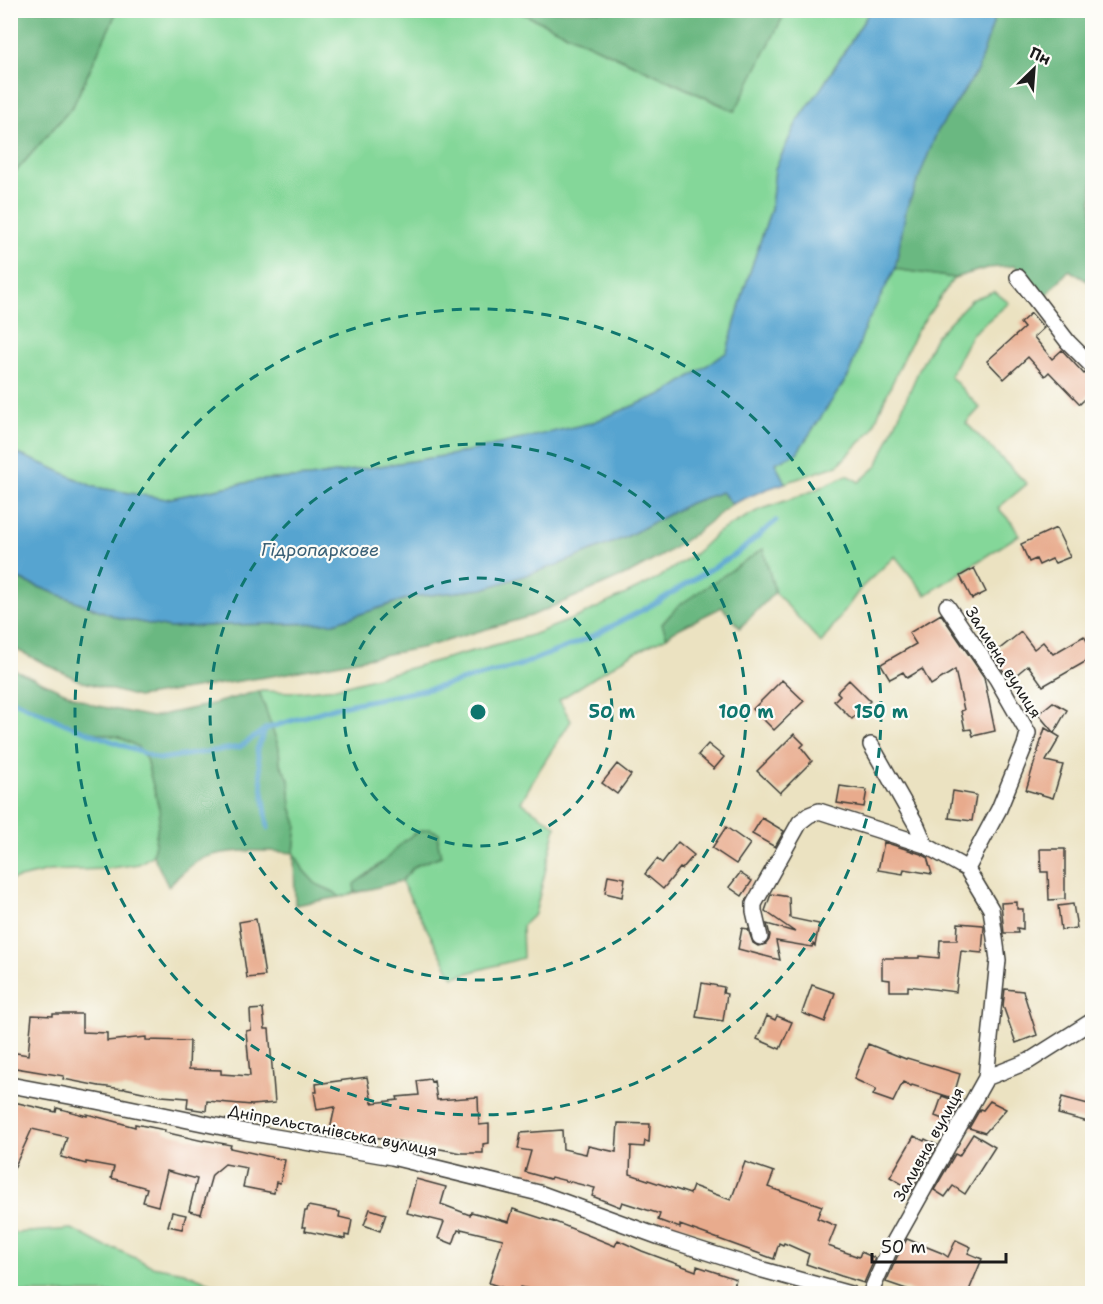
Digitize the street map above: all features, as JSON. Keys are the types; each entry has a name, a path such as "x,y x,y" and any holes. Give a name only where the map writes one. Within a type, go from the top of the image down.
{"street":[{"path":"1018,277 1068,342 1092,366"},
{"name":"Заливна вулиця","path":"946,606 997,679 1028,733 999,809 967,869"},
{"path":"872,745 917,826 925,845"},
{"name":"Заливна вулиця","path":"760,937 754,904 800,822 819,811 925,845 967,869 991,909 998,960 986,1078 888,1253 870,1293"},
{"name":"Заливна вулиця","path":"986,1078 1029,1060 1092,1021"},
{"name":"Дніпрельстанівська вулиця","path":"10,1085 246,1132 392,1156 539,1193 660,1237 752,1267 850,1293"}],"green space":[{"path":"11,10 117,11 73,106 11,177"},
{"path":"117,11 517,11 734,111 786,11 870,11 797,122 775,169 771,209 744,290 727,352 667,392 591,423 456,454 310,477 260,480 166,499 94,487 11,451 11,177 73,106"},
{"path":"517,11 786,11 735,111"},
{"path":"1043,11 1092,11 1092,284 1069,270 1042,300 1015,266 987,268 954,278 895,269 906,210 937,132 977,71 996,13 1020,15"},
{"path":"895,269 954,278 916,332 872,430 838,465 785,483 775,463 797,453 849,375 865,327"},
{"path":"994,291 1009,303 972,334 950,376 980,408 966,423 1027,484 998,508 1012,523 1019,535 926,595 895,556 861,588 821,643 775,592 763,550 678,606 662,624 667,637 628,656 559,700 571,721 521,802 556,826 535,914 522,926 523,958 453,977 401,881 415,866 441,856 438,843 439,833 381,863 355,884 355,893 340,897 316,884 304,871 294,852 297,824 291,807 289,780 280,764 279,748 259,691 299,692 336,688 532,635 580,616 655,580 696,553 718,532 757,511 810,492 847,475 859,482 877,466 936,336 971,300"},
{"path":"722,492 732,504 693,535 630,573 531,616 425,647 278,675 138,697 80,681 11,647 10,576 119,618 170,628 334,623 412,597 483,589 560,564 624,538 690,503"},
{"path":"763,549 775,592 740,628 722,607 674,631 667,637 662,624 678,606"},
{"path":"11,668 93,705 152,717 259,691 279,748 280,764 289,779 291,807 297,824 294,852 304,871 316,884 340,897 295,905 294,853 271,851 234,851 211,855 193,864 168,886 153,855 160,812 146,759 137,746 119,737 87,731 11,699"},
{"path":"10,699 87,731 119,737 137,746 146,759 160,812 153,855 139,864 105,869 49,871 11,880"},
{"path":"430,829 439,833 438,843 441,856 415,866 401,881 355,893 354,884 381,864 403,842 422,830"},
{"path":"11,1229 14,1233 72,1229 106,1247 116,1249 152,1266 184,1272 234,1293 11,1293"}],"sand":[{"path":"997,11 1043,11 1020,15 996,13"}],"water":[{"name":"Гідропаркове","path":"870,11 997,11 977,71 937,132 906,210 895,269 865,327 849,375 797,453 775,463 785,483 732,504 722,492 690,503 624,538 560,564 483,589 412,597 334,623 170,628 119,618 11,576 11,451 94,487 166,499 260,480 310,477 456,454 591,423 667,392 727,352 744,290 771,209 775,169 797,122"}],"building":[{"path":"1031,313 1044,328 1034,337 1052,359 1062,350 1084,374 1092,375 1092,392 1080,404 1049,372 1045,376 1028,357 1004,379 987,361 1024,328 1020,323"},
{"path":"1056,528 1070,557 1055,563 1052,559 1039,565 1036,559 1029,562 1021,544"},
{"path":"974,568 986,592 972,599 960,576"},
{"path":"941,614 984,677 995,731 973,736 971,729 965,730 961,711 964,710 955,670 931,685 922,669 907,678 903,672 890,679 881,664 916,644 909,633"},
{"path":"1021,632 1034,649 1043,642 1053,654 1084,636 1092,650 1092,658 1043,686 1028,665 1010,680 992,655"},
{"path":"782,680 804,701 774,730 753,709"},
{"path":"849,680 870,701 852,719 834,701 840,695 837,692"},
{"path":"1053,702 1067,710 1054,733 1038,714"},
{"path":"1045,728 1060,737 1046,761 1063,765 1053,798 1026,790"},
{"path":"794,734 804,744 801,747 812,761 780,793 757,771"},
{"path":"708,744 724,757 714,769 698,755"},
{"path":"617,764 631,775 617,794 602,783"},
{"path":"840,786 867,790 864,807 837,803"},
{"path":"953,791 976,795 972,821 949,818"},
{"path":"762,818 784,831 775,847 752,834"},
{"path":"726,827 750,844 736,864 712,848"},
{"path":"678,842 694,855 663,889 645,874 657,859 662,863"},
{"path":"884,842 927,857 932,874 904,869 903,874 878,870"},
{"path":"1040,849 1065,849 1065,899 1049,900 1048,872 1041,872"},
{"path":"740,873 752,881 742,896 729,887"},
{"path":"608,875 625,878 622,897 605,893"},
{"path":"771,894 789,897 790,918 819,924 815,946 776,941 780,960 738,949 742,928 748,929 753,943 758,946 766,944 769,940 767,924 795,932 765,911"},
{"path":"1017,902 1017,909 1023,909 1023,929 1017,928 1018,933 1004,933 1001,903"},
{"path":"1073,904 1077,928 1061,930 1058,906"},
{"path":"256,919 265,976 247,978 239,922"},
{"path":"958,923 983,925 984,927 982,953 961,951 956,992 908,986 908,991 890,991 890,980 882,979 882,958 919,958 919,956 939,958 940,940 957,940"},
{"path":"702,983 724,987 723,993 727,994 723,1021 696,1017"},
{"path":"812,985 835,993 825,1022 802,1013"},
{"path":"1005,989 1023,991 1037,1035 1016,1043 1003,1006"},
{"path":"263,1009 265,1029 269,1029 275,1103 252,1105 207,1101 206,1111 187,1108 188,1098 99,1086 63,1079 64,1076 10,1067 10,1052 28,1055 32,1015 82,1014 82,1032 107,1033 107,1041 146,1037 146,1040 190,1041 189,1069 221,1070 221,1074 250,1076 246,1031 251,1030 250,1010"},
{"path":"767,1016 775,1020 777,1016 792,1022 780,1049 757,1039"},
{"path":"868,1044 906,1059 960,1074 953,1098 903,1082 893,1102 873,1095 876,1089 854,1079"},
{"path":"367,1077 372,1103 419,1095 417,1081 430,1079 431,1082 434,1081 437,1100 478,1097 479,1125 489,1124 489,1143 483,1144 483,1153 462,1153 330,1130 335,1107 317,1110 314,1092 317,1092 316,1084"},
{"path":"942,1096 961,1103 950,1122 935,1116"},
{"path":"1062,1097 1092,1105 1092,1123 1058,1114"},
{"path":"990,1101 1006,1109 985,1133 969,1128 980,1109 983,1110"},
{"path":"14,1102 56,1112 57,1108 87,1116 87,1114 135,1127 135,1124 165,1130 164,1132 231,1145 230,1148 285,1160 280,1183 276,1182 274,1193 243,1187 247,1168 225,1164 212,1175 201,1214 189,1211 197,1179 167,1171 158,1206 143,1202 147,1188 111,1178 114,1167 86,1162 86,1164 61,1157 67,1137 32,1129 10,1177 10,1117"},
{"path":"618,1123 650,1124 649,1142 645,1141 644,1147 631,1146 630,1174 690,1194 693,1186 731,1200 745,1162 774,1172 768,1187 822,1206 817,1218 836,1226 828,1246 859,1257 861,1252 875,1258 864,1283 806,1264 809,1254 784,1243 783,1245 779,1243 774,1259 680,1225 680,1228 658,1220 660,1214 622,1202 620,1207 592,1196 595,1188 525,1172 531,1151 518,1149 521,1133 562,1130 563,1149 586,1154 588,1146 616,1152"},
{"path":"973,1134 995,1147 965,1194 953,1186 945,1197 934,1190 955,1154 959,1156"},
{"path":"914,1136 937,1145 912,1190 890,1177"},
{"path":"416,1179 446,1187 441,1204 470,1215 471,1212 509,1222 513,1209 553,1221 615,1246 618,1240 696,1271 697,1266 736,1279 732,1293 695,1293 679,1287 678,1293 550,1293 520,1287 518,1293 489,1283 503,1239 461,1229 461,1231 458,1230 453,1244 438,1238 444,1222 407,1213"},
{"path":"308,1206 340,1212 339,1217 352,1220 349,1236 345,1235 345,1239 305,1231 306,1227 302,1227"},
{"path":"370,1209 386,1214 380,1231 364,1225"},
{"path":"172,1212 186,1215 182,1229 168,1226"},
{"path":"907,1239 948,1257 956,1240 971,1247 968,1253 982,1259 968,1293 918,1293 886,1282"}],"waterway":[{"path":"10,699 66,724 159,759 240,747 265,729 336,707 434,688 521,665 589,638 652,605 739,552 776,521"},
{"path":"265,730 257,749 268,828"}]}
